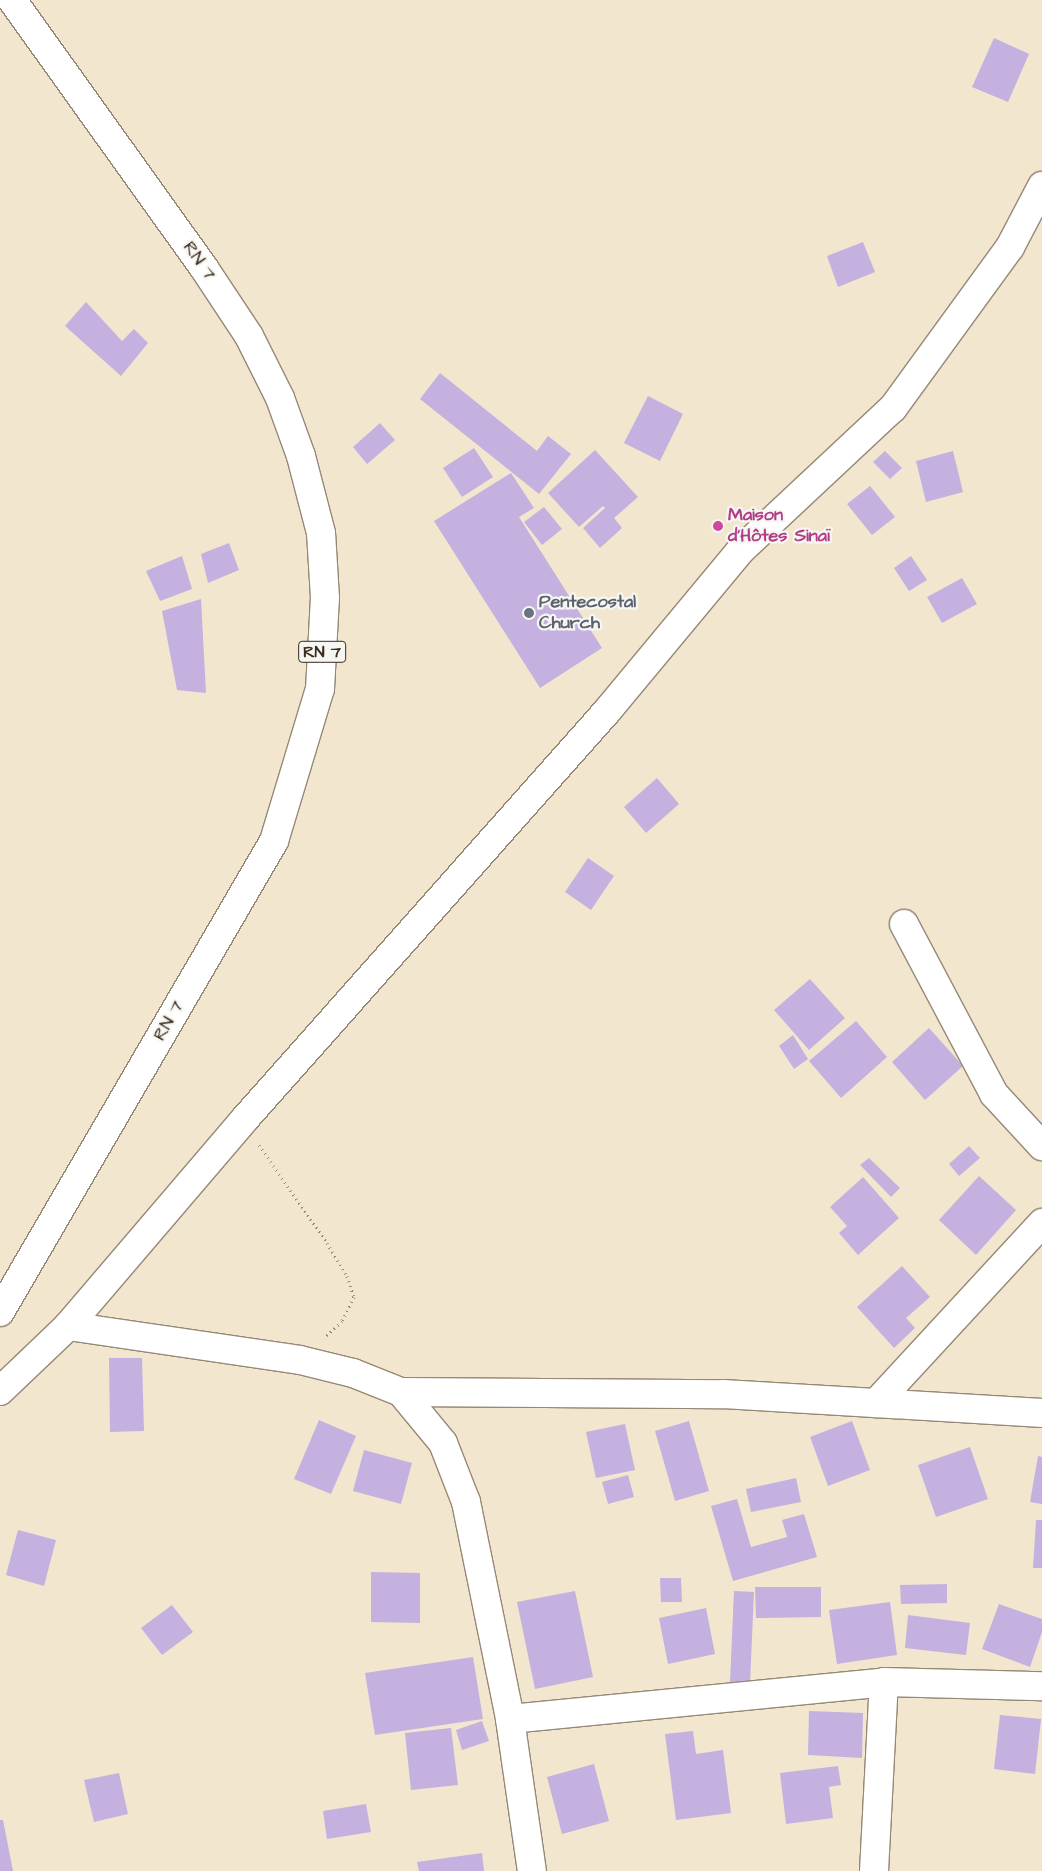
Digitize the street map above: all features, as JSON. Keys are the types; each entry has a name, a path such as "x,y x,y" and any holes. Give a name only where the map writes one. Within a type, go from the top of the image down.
{"main road":[{"name":"RN 7","path":"0,1312 274,841 320,689 325,598 322,533 302,456 280,398 249,336 204,268 12,0"},
{"path":"0,1391 68,1326 243,1121 608,710 741,550 893,408 1010,247 1042,186"},
{"path":"904,924 994,1094 1042,1146"},
{"path":"876,1403 1042,1223"},
{"path":"68,1326 300,1360 353,1374 401,1392 723,1394 1042,1413"},
{"path":"401,1392 442,1443 466,1502 510,1719 532,1871"},
{"path":"510,1719 884,1682 1042,1686"},
{"path":"874,1871 884,1682"}],"path":[{"path":"243,1121 327,1243 347,1276 354,1297 342,1321 300,1360"}],"building":[{"path":"994,38 1029,54 1008,102 972,87"},
{"path":"863,242 875,272 838,287 827,256"},
{"path":"86,302 122,341 134,329 148,343 121,376 65,326"},
{"path":"440,373 537,451 548,436 571,454 539,494 420,399"},
{"path":"648,396 683,414 660,461 624,443"},
{"path":"380,423 395,440 367,464 353,447"},
{"path":"474,448 493,477 462,497 443,468"},
{"path":"595,450 638,497 614,518 622,528 600,548 583,528 605,508 603,506 579,527 548,493"},
{"path":"885,451 902,468 890,479 873,462"},
{"path":"953,451 963,492 926,502 916,461"},
{"name":"Pentecostal Church","path":"511,473 534,508 519,517 602,648 540,688 434,521"},
{"path":"870,486 895,517 872,535 847,504"},
{"path":"544,507 562,529 542,545 524,522"},
{"path":"229,543 239,570 208,583 201,554"},
{"path":"182,556 192,589 160,601 146,571"},
{"path":"911,556 927,580 909,591 894,568"},
{"path":"962,578 977,604 942,623 927,597"},
{"path":"201,599 206,693 177,690 162,611"},
{"path":"657,778 679,804 646,833 624,807"},
{"path":"588,858 614,876 591,910 565,892"},
{"path":"810,979 845,1018 809,1050 774,1010"},
{"path":"856,1021 887,1057 841,1098 809,1061"},
{"path":"929,1028 963,1066 925,1100 892,1062"},
{"path":"793,1035 808,1059 794,1069 779,1046"},
{"path":"969,1146 980,1158 959,1176 949,1164"},
{"path":"869,1158 900,1188 891,1197 860,1165"},
{"path":"979,1176 1016,1210 976,1255 939,1220"},
{"path":"863,1177 899,1218 858,1255 839,1233 847,1226 830,1207"},
{"path":"902,1266 930,1297 906,1318 915,1328 894,1348 857,1307"},
{"path":"109,1358 142,1358 144,1431 110,1432"},
{"path":"319,1420 356,1436 331,1494 294,1479"},
{"path":"689,1421 709,1491 675,1501 655,1431"},
{"path":"852,1421 870,1470 828,1486 810,1437"},
{"path":"625,1424 635,1470 596,1478 586,1432"},
{"path":"970,1447 988,1499 936,1517 918,1465"},
{"path":"364,1450 412,1463 401,1504 353,1491"},
{"path":"1038,1456 1042,1457 1042,1504 1030,1502"},
{"path":"628,1475 634,1497 608,1504 602,1482"},
{"path":"796,1478 801,1502 751,1512 746,1489"},
{"path":"737,1499 751,1547 787,1537 782,1520 804,1514 817,1557 733,1581 711,1506"},
{"path":"1036,1520 1042,1520 1042,1568 1033,1568"},
{"path":"18,1530 56,1540 44,1586 6,1575"},
{"path":"371,1572 420,1573 420,1623 371,1622"},
{"path":"660,1578 681,1578 682,1602 661,1602"},
{"path":"947,1584 947,1603 901,1604 900,1585"},
{"path":"755,1587 821,1587 821,1617 756,1618"},
{"path":"575,1591 593,1677 535,1689 517,1602"},
{"path":"734,1591 754,1592 750,1683 730,1682"},
{"path":"890,1602 897,1655 837,1664 829,1610"},
{"path":"999,1604 1042,1619 1042,1632 1030,1667 982,1649"},
{"path":"172,1605 193,1632 162,1655 141,1628"},
{"path":"706,1608 715,1654 668,1664 659,1618"},
{"path":"908,1615 970,1623 966,1655 905,1648"},
{"path":"473,1657 483,1719 375,1735 365,1673"},
{"path":"809,1711 863,1713 862,1758 808,1755"},
{"path":"1000,1715 1041,1719 1035,1774 994,1769"},
{"path":"482,1721 489,1741 462,1750 456,1730"},
{"path":"451,1728 458,1785 411,1790 405,1733"},
{"path":"693,1731 696,1754 723,1750 731,1813 676,1820 665,1734"},
{"path":"594,1764 609,1821 562,1834 547,1777"},
{"path":"838,1766 841,1785 829,1787 833,1818 786,1824 780,1773"},
{"path":"119,1773 128,1814 94,1822 84,1780"},
{"path":"366,1804 371,1832 327,1839 323,1811"},
{"path":"0,1820 3,1820 13,1871 0,1871"},
{"path":"482,1853 484,1871 419,1871 417,1862"}],"place":[{"name":"Maison d'Hôtes Sinaï","path":"718,526"},
{"name":"Pentecostal Church","path":"529,613"}]}
